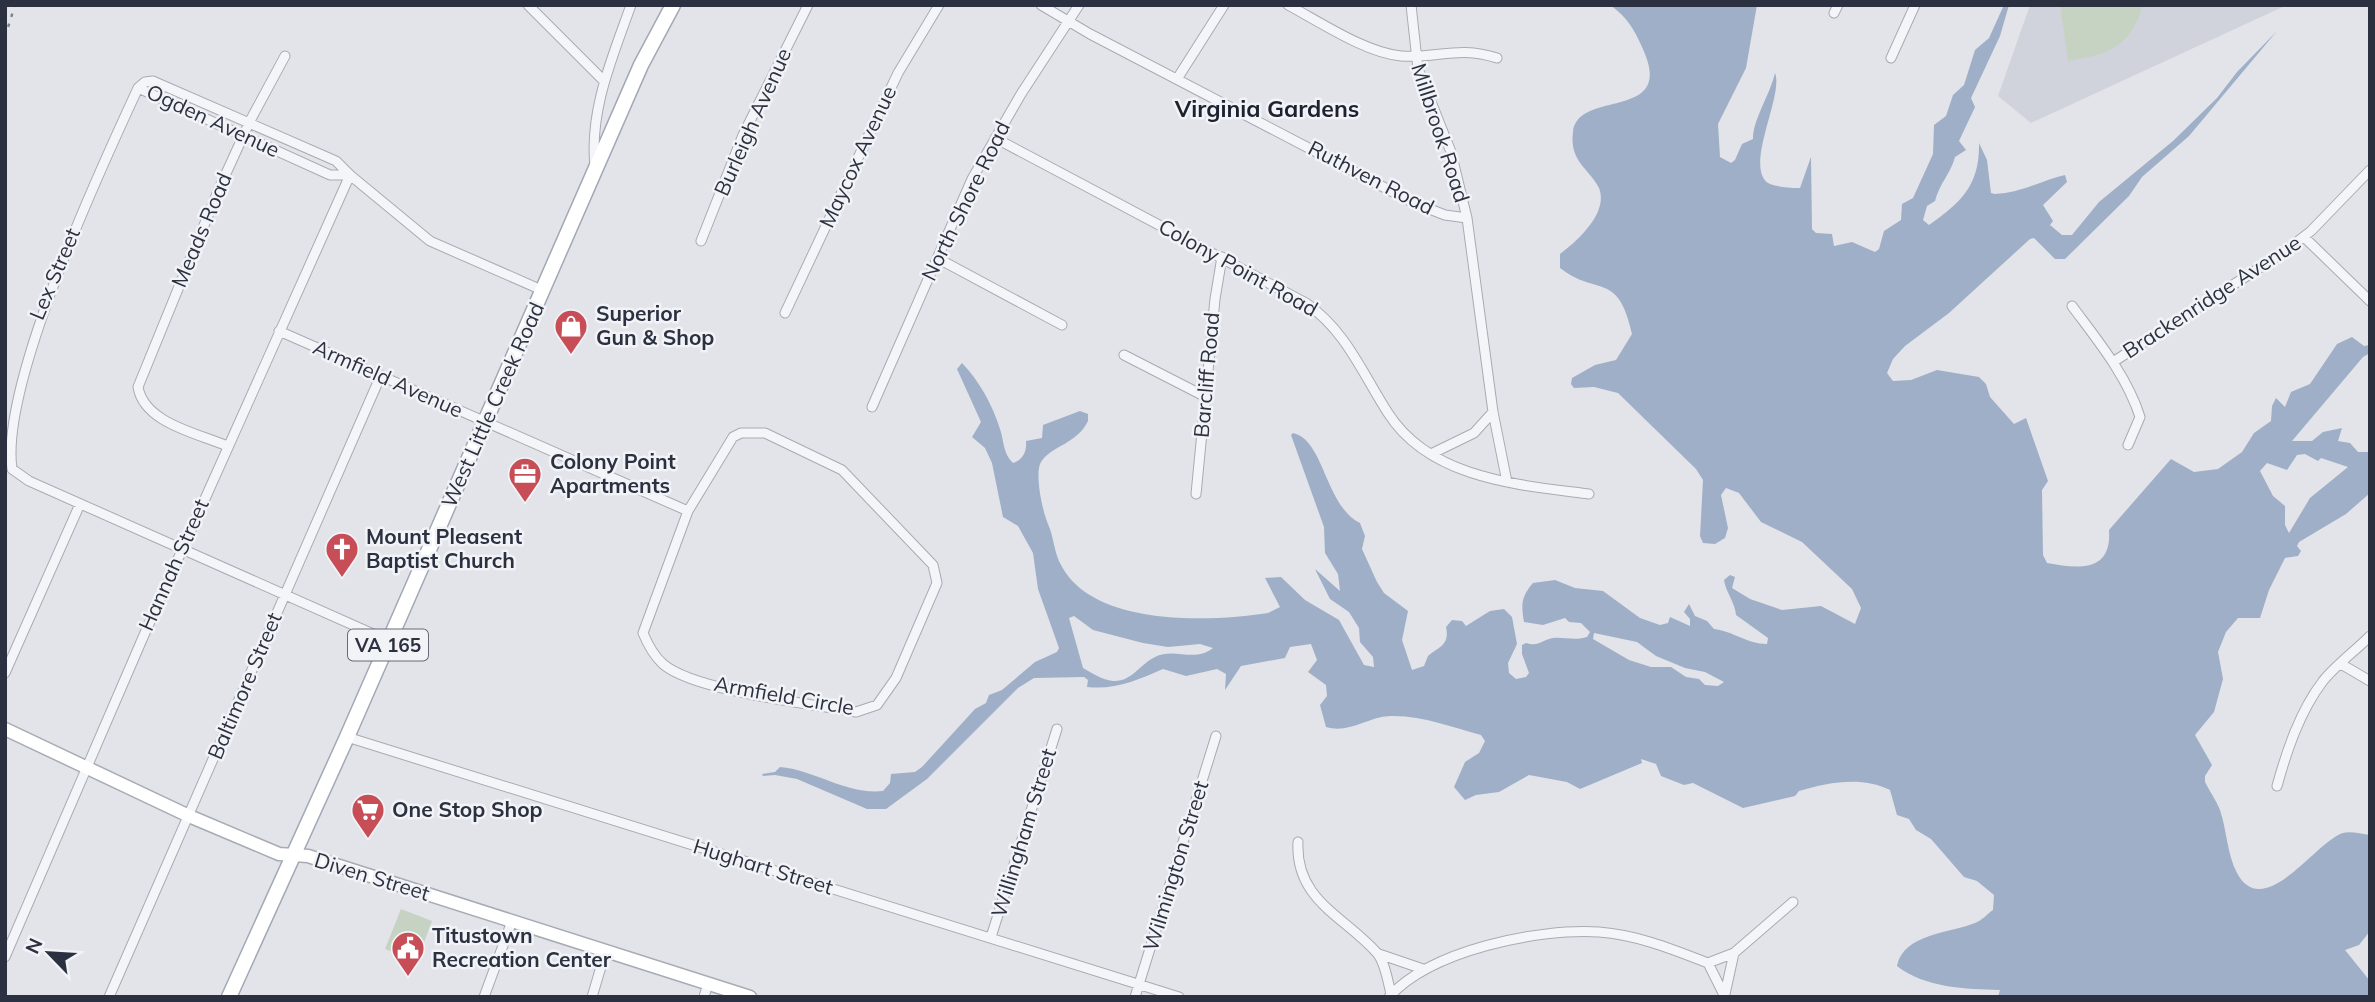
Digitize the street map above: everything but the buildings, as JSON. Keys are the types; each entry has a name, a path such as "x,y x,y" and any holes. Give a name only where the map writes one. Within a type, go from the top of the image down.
{"main road":[{"name":"West Little Creek Road","path":"229,997 347,737 641,65 673,5"}],"street":[{"path":"528,5 604,81"},
{"path":"596,173 592,142 604,81 631,5"},
{"name":"Burleigh Avenue","path":"701,241 743,135 808,5"},
{"name":"Maycox Avenue","path":"785,313 898,73 939,5"},
{"name":"Ruthven Road","path":"1041,5 1414,203 1445,215 1467,218"},
{"name":"North Shore Road","path":"872,407 972,179 1079,5"},
{"path":"1177,79 1224,5"},
{"path":"1288,5 1377,51 1415,56 1461,50 1497,58"},
{"name":"Millbrook Road","path":"1410,5 1415,56 1451,152 1467,218"},
{"path":"1891,58 1915,5"},
{"name":"Meads Road","path":"227,446 159,417 146,408 138,387 244,134 285,55"},
{"name":"Ogden Avenue","path":"349,175 330,175 138,88 145,82 153,81 250,121 336,161 349,175 430,241 544,291"},
{"name":"Lex Street","path":"80,504 29,481 12,469 7,436 37,308 138,88"},
{"name":"Colony Point Road","path":"995,138 1306,303 1331,322 1354,353 1395,423 1406,436 1433,453 1464,470 1507,482 1589,494"},
{"name":"Brackenridge Avenue","path":"2113,362 2304,237 2370,170"},
{"name":"Hannah Street","path":"5,957 182,547 349,175"},
{"path":"1467,218 1493,412 1507,482"},
{"path":"2304,237 2370,301"},
{"name":"Barcliff Road","path":"1196,494 1222,257"},
{"path":"937,258 1062,325"},
{"path":"2072,306 2113,362 2134,400 2140,417 2128,445"},
{"name":"Armfield Avenue","path":"279,331 688,511"},
{"path":"1124,355 1206,397"},
{"name":"Baltimore Street","path":"109,997 381,375"},
{"path":"1433,453 1463,441 1483,425 1493,412"},
{"name":"Armfield Circle","path":"740,433 765,433 842,470 933,565 937,583 896,678 877,705 856,712 713,686 665,666 649,648 643,633 688,511 733,437 740,433"},
{"path":"5,673 80,504 389,641"},
{"path":"2277,786 2287,751 2307,708 2324,680 2370,636"},
{"path":"2341,664 2370,681"},
{"name":"Diven Street","path":"5,729 189,816 279,854 308,856 750,997"},
{"name":"Willingham Street","path":"991,937 1057,729"},
{"name":"Wilmington Street","path":"1135,997 1216,736"},
{"name":"Hughart Street","path":"347,737 1179,997"},
{"path":"1298,842 1297,863 1302,876 1328,912 1379,954 1423,969"},
{"path":"1379,954 1390,995 1423,969 1502,940 1598,932 1645,940 1708,962 1734,953 1793,902"},
{"path":"484,997 512,920"},
{"path":"592,997 606,950"},
{"path":"1725,995 1734,953"},
{"path":"1708,962 1725,995"},
{"path":"704,997 708,984"}],"shaded area":[{"path":"2030,5 2287,5 2031,123 1998,96"}],"green space":[{"path":"2060,5 2143,5 2132,31 2116,46 2095,56 2068,61"},
{"path":"401,909 432,921 417,961 385,949"}],"water":[{"path":"1610,5 1757,5 1746,68 1718,124 1720,157 1731,163 1742,144 1753,139 1756,123 1775,73 1774,97 1760,162 1762,174 1768,183 1800,188 1811,157 1812,229 1816,233 1832,234 1834,246 1852,242 1875,252 1879,249 1884,231 1901,220 1902,204 1913,198 1933,154 1934,125 1946,116 1953,95 1964,85 1975,50 1989,38 2004,5 2009,5 2000,36 1971,98 1975,107 1959,141 1966,150 1955,157 1935,201 1927,206 1923,220 1929,225 1959,200 1972,182 1979,143 1987,160 1991,193 2013,191 2065,175 2067,182 2043,205 2053,221 2050,225 2062,235 2072,235 2099,202 2173,141 2217,98 2237,72 2277,31 2189,136 2142,177 2129,196 2065,259 2055,259 2034,238 2030,239 1949,313 1905,346 1893,359 1887,373 1893,381 1911,380 1937,370 1979,377 1986,384 1990,397 2014,424 2026,418 2048,481 2042,490 2043,555 2047,563 2081,566 2099,560 2105,554 2109,544 2109,530 2171,459 2194,472 2218,469 2242,452 2254,433 2271,421 2272,406 2276,398 2285,407 2291,392 2310,384 2337,344 2352,337 2364,346 2370,345 2370,353 2363,357 2292,441 2312,441 2323,432 2342,428 2338,441 2350,443 2358,452 2370,452 2370,493 2346,514 2299,542 2297,546 2301,551 2298,556 2285,558 2269,590 2260,618 2238,618 2226,632 2218,652 2223,679 2214,712 2195,735 2212,765 2205,776 2205,782 2220,810 2234,866 2248,886 2261,889 2275,884 2343,833 2370,835 2370,931 2359,945 2345,950 2370,981 2370,997 1998,997 2000,990 1960,988 1920,979 1897,966 1908,947 1929,936 1980,920 1993,910 1994,895 1977,881 1964,877 1931,839 1916,830 1909,819 1897,815 1890,790 1868,783 1834,783 1799,791 1795,796 1743,808 1693,783 1684,785 1661,776 1656,764 1641,759 1642,763 1580,789 1567,782 1529,775 1499,792 1476,795 1465,800 1454,787 1465,762 1479,753 1485,741 1481,735 1436,722 1402,716 1382,717 1350,727 1326,727 1320,705 1327,696 1326,685 1308,672 1317,660 1311,644 1290,647 1285,658 1241,666 1225,690 1226,674 1217,669 1186,676 1163,669 1126,683 1097,688 1087,687 1088,680 1084,677 1034,678 1018,688 927,779 886,809 867,809 797,779 763,776 762,774 775,772 780,767 844,786 883,791 890,783 891,774 915,772 922,767 975,709 986,703 989,695 1002,690 1035,662 1057,652 1059,648 1038,589 1033,553 1018,526 1003,517 992,463 985,448 972,437 981,422 957,369 962,363 989,402 1006,451 1013,463 1024,455 1026,441 1042,438 1043,425 1080,411 1088,414 1088,421 1083,429 1041,462 1038,475 1042,502 1061,565 1077,585 1099,600 1125,610 1185,618 1268,613 1280,607 1265,578 1281,577 1305,600 1339,620 1364,665 1374,667 1373,657 1360,642 1359,628 1349,612 1330,599 1315,569 1340,591 1338,574 1325,553 1324,527 1291,435 1293,433 1312,447 1339,503 1360,523 1365,536 1362,549 1384,593 1408,611 1402,640 1412,670 1424,666 1428,656 1443,645 1446,627 1452,620 1462,621 1466,626 1490,611 1504,609 1512,617 1517,644 1508,663 1509,673 1516,679 1526,677 1529,673 1522,654 1522,645 1537,644 1553,638 1582,638 1587,637 1590,632 1581,623 1569,622 1565,618 1543,625 1524,622 1522,610 1526,592 1533,583 1555,580 1575,588 1603,591 1640,618 1660,625 1668,623 1670,617 1690,626 1690,619 1684,612 1689,604 1695,616 1707,621 1714,629 1760,643 1767,644 1768,638 1736,615 1724,580 1730,575 1735,577 1732,588 1750,599 1782,610 1821,606 1855,624 1861,608 1852,589 1802,542 1761,522 1739,493 1726,488 1721,495 1728,528 1725,538 1715,544 1703,543 1700,536 1703,480 1696,469 1618,393 1594,387 1574,388 1571,384 1572,378 1595,365 1616,360 1632,334 1620,301 1613,293 1573,277 1560,268 1560,254 1590,226 1600,207 1601,197 1595,181 1577,158 1573,132 1579,119 1591,111 1637,96 1647,86 1650,71 1636,35 1621,14","holes":["2305,454 2318,461 2321,458 2348,467 2310,498 2289,533 2285,525 2285,506 2273,496 2260,471 2267,463 2287,470 2297,455","1074,616 1093,630 1143,643 1168,647 1200,644 1213,648 1192,655 1162,654 1125,679 1113,681 1083,668 1069,618","1594,633 1637,642 1656,656 1685,668 1705,672 1724,682 1718,686 1705,685 1699,679 1686,677 1671,667 1651,667 1629,660 1593,639"]}],"railway":[{"path":"5,37 15,5"}],"place":[{"name":"Superior Gun & Shop","path":"571,356"},
{"name":"Colony Point Apartments","path":"525,504"},
{"name":"Mount Pleasent Baptist Church","path":"342,579"},
{"name":"One Stop Shop","path":"368,840"},
{"name":"Titustown Recreation Center","path":"408,978"}],"district":[{"name":"Virginia Gardens","path":"1267,109"}]}
